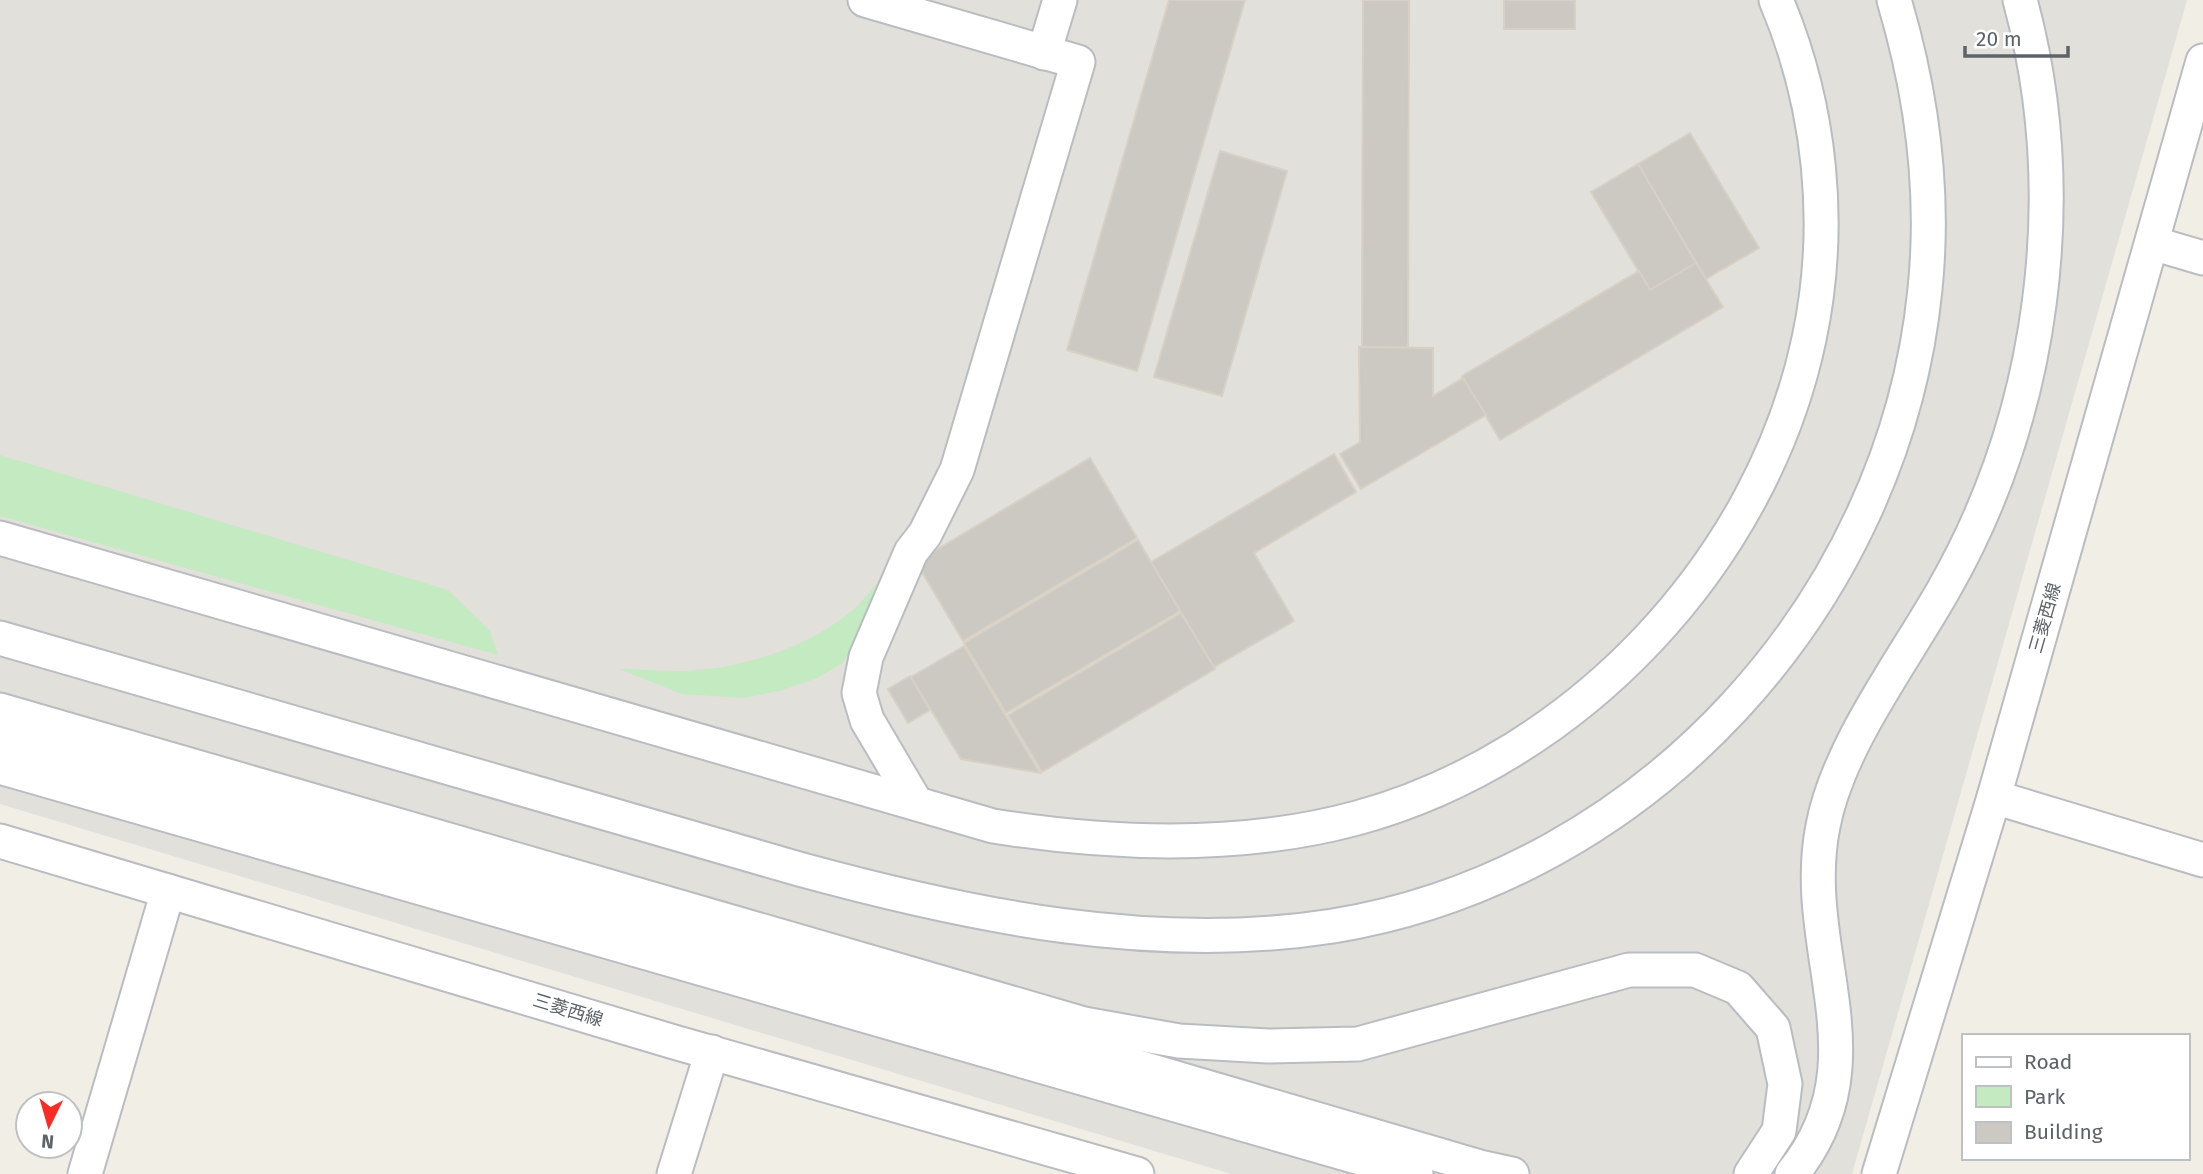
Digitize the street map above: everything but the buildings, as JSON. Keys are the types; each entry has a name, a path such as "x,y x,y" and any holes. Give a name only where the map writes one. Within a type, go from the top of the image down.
{"street":[{"path":"865,0 1078,62 957,470 925,534 911,552 866,657 859,693 867,720 916,803"},
{"path":"1044,52 1060,0"},
{"path":"0,538 993,825 1096,839 1201,840 1304,829 1355,818 1392,806 1464,776 1532,737 1584,698 1623,664 1692,587 1742,511 1776,444 1801,375 1810,338 1820,264 1821,190 1807,98 1776,0"},
{"path":"0,638 810,873 990,913 1086,928 1149,934 1212,937 1255,935 1349,923 1461,891 1538,857 1611,814 1709,735 1739,704 1792,639 1837,568 1856,531 1878,483 1901,413 1925,289 1928,205 1922,121 1894,0"},
{"path":"1792,1174 1823,1125 1836,1071 1836,1034 1818,890 1819,847 1828,805 1854,742 1945,588 1978,520 2012,430 2032,346 2044,261 2046,175 2038,89 2020,0"},
{"name":"三菱西線","path":"1880,1174 1994,797 2203,61"},
{"path":"2152,243 2203,258"},
{"path":"0,710 1084,1024 1179,1041 1268,1046 1358,1044 1629,970 1695,970 1738,988 1773,1028 1785,1084 1779,1131 1751,1174"},
{"path":"0,734 1512,1174"},
{"path":"0,767 1416,1174"},
{"path":"1994,797 2203,860"},
{"name":"三菱西線","path":"0,841 712,1052 1137,1174"},
{"path":"85,1174 168,891"},
{"path":"674,1174 712,1052"}],"shaded area":[{"path":"0,0 2187,0 1852,1174 1231,1174 0,804"}],"green space":[{"path":"0,455 448,590 490,631 498,655 0,516"},
{"path":"879,581 886,583 843,663 817,678 783,690 744,698 682,694 619,669 701,670 771,655 794,646 835,623 857,606"}]}
